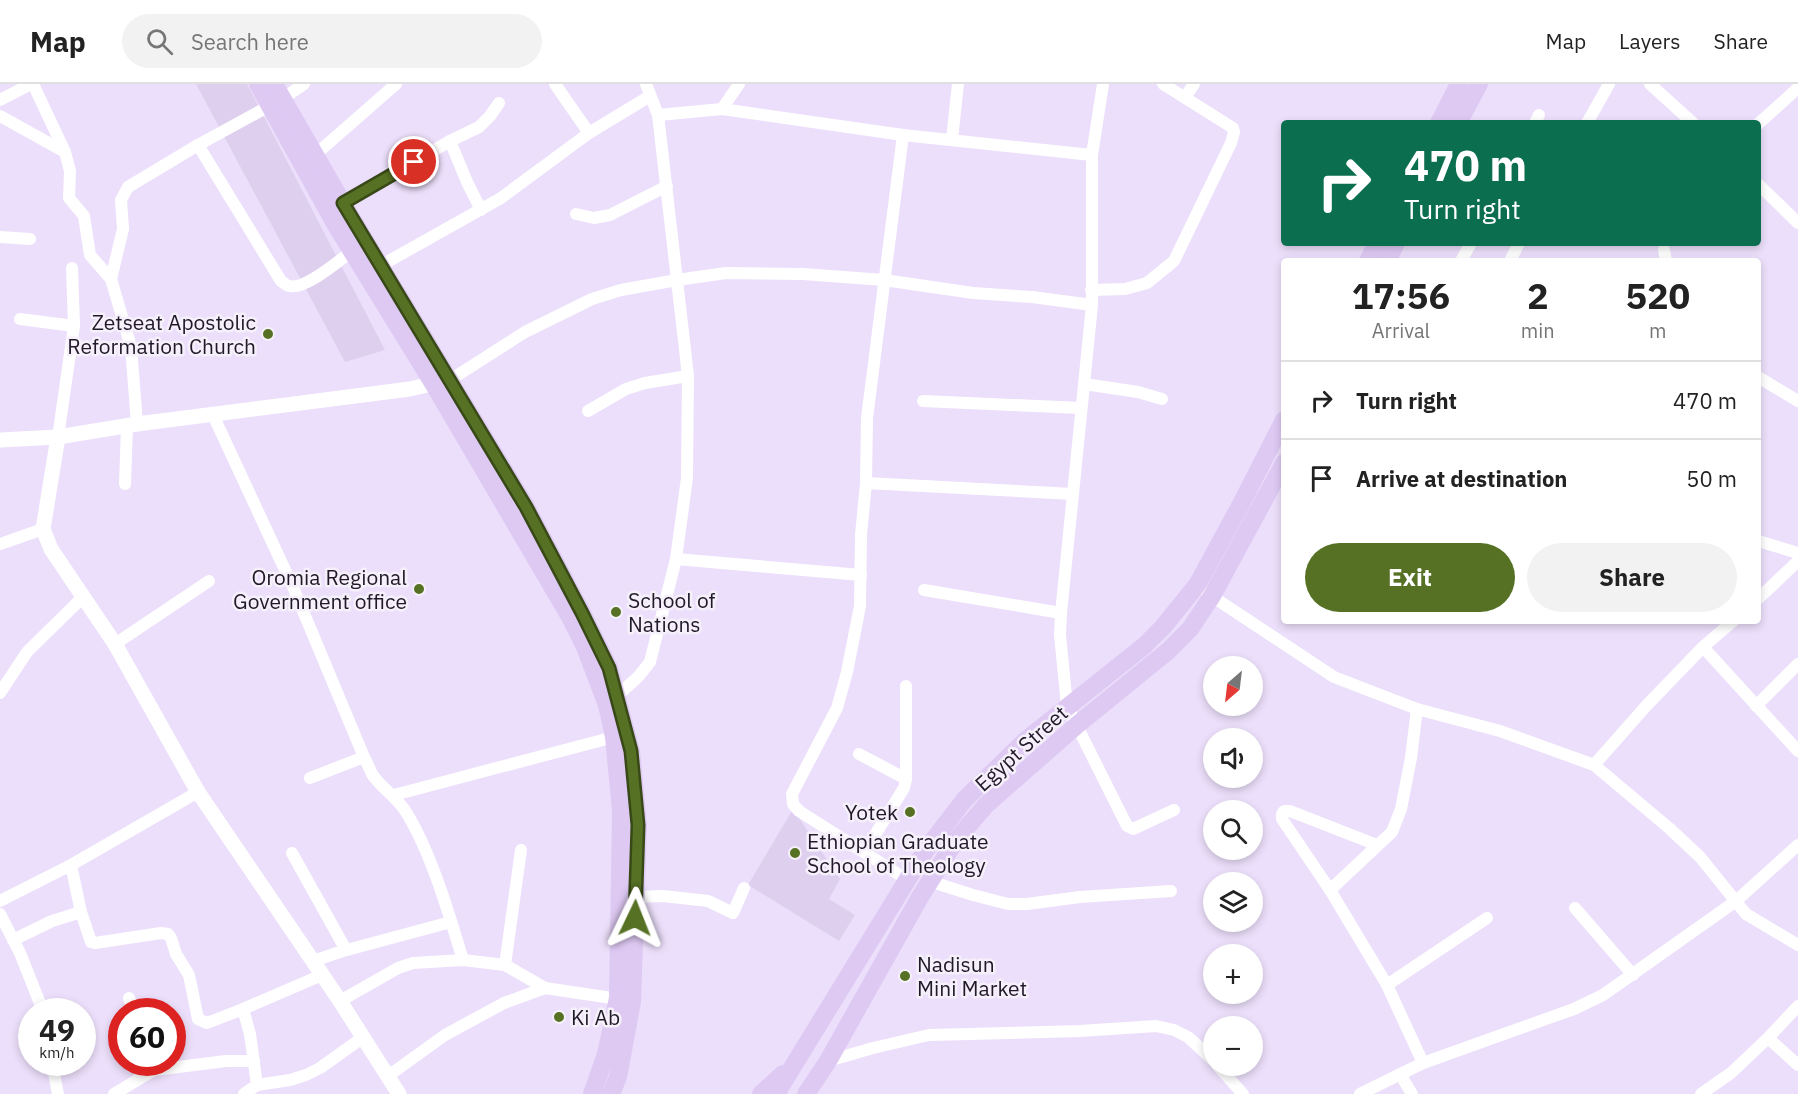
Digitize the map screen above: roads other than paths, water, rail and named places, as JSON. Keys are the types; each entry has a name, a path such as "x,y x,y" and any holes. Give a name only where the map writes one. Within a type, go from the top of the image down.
{"main road":[{"path":"258,84 275,96 315,155 342,213 352,251 526,507 609,668 618,695 631,751 625,1000 592,1094"},
{"path":"1441,120 1460,84"},
{"path":"1460,120 1479,84"},
{"path":"275,96 342,213 380,266 570,617 600,684 607,705 629,810 638,825 636,897 618,1077 611,1094"},
{"name":"Egypt Street","path":"777,1094 924,851 965,799 1026,740 1144,646 1163,627 1197,585 1281,426"},
{"name":"Egypt Street","path":"806,1094 826,1063 929,881 956,840 986,805 1077,725 1168,651 1190,629 1212,596 1281,469"},
{"path":"818,1094 826,1063"},
{"path":"760,1094 794,1066"}],"street":[{"path":"0,100 32,84 66,152 70,171 69,198 84,216 90,255 111,279 131,347 132,425 124,484"},
{"path":"111,279 123,229 121,200 128,187 275,96 304,84"},
{"path":"315,155 396,84"},
{"path":"555,84 589,133"},
{"path":"722,109 739,84"},
{"path":"952,139 958,84"},
{"path":"1103,84 1092,155 1092,305 1060,635 1067,706 1126,826 1133,829 1174,810"},
{"path":"1091,290 1125,289 1147,283 1174,261 1231,143 1234,132 1229,125 1163,84"},
{"path":"1185,97 1194,84"},
{"path":"1589,120 1609,84"},
{"path":"1650,84 1690,120"},
{"path":"1761,120 1798,88"},
{"path":"380,266 501,198 648,90 658,115 688,376 687,478 676,559 650,662 638,677 618,695"},
{"path":"342,213 450,141 479,127 499,103"},
{"path":"658,115 722,109 903,135 1092,155"},
{"path":"0,116 66,152"},
{"path":"903,135 867,418 860,606 847,672 837,708 792,794 793,804 799,811 906,879"},
{"path":"450,141 481,210"},
{"path":"198,145 281,281 290,286 298,286 319,275 352,251"},
{"path":"576,214 594,218 610,215 667,186"},
{"path":"1761,187 1798,223"},
{"path":"0,237 30,238"},
{"path":"72,268 74,326 44,529 51,549 115,644 198,792 340,1001 399,1094"},
{"path":"0,440 58,437 132,425 410,389 441,381 583,303 621,290 726,273 803,274 884,280 1092,305"},
{"path":"20,319 74,326"},
{"path":"588,411 626,389 645,383 688,376"},
{"path":"1761,378 1797,398"},
{"path":"1084,384 1138,392 1162,399"},
{"path":"923,401 1081,408"},
{"path":"213,415 293,587 364,757 373,775 394,795 406,812 420,838 463,960"},
{"path":"866,483 1073,494"},
{"path":"0,544 44,529"},
{"path":"1761,542 1798,553"},
{"path":"676,559 861,575"},
{"path":"1761,596 1798,561"},
{"path":"115,644 209,581"},
{"path":"1197,585 1334,677 1417,709 1500,731 1594,765 1700,857 1746,914 1798,945"},
{"path":"924,590 1061,614"},
{"path":"0,693 27,652 83,597"},
{"path":"1594,765 1647,705 1703,647 1730,624"},
{"path":"1703,647 1798,751"},
{"path":"1756,706 1798,664"},
{"path":"865,851 904,788 906,779 906,686"},
{"path":"1330,890 1392,832 1401,809 1411,758 1417,709"},
{"path":"394,795 614,737"},
{"path":"859,753 906,779"},
{"path":"310,778 364,757"},
{"path":"0,901 70,865 198,792"},
{"path":"1377,845 1290,811 1284,811 1282,814 1282,819 1330,890 1388,985 1423,1063"},
{"path":"1360,1094 1423,1063 1574,1009 1603,995 1736,901 1798,845"},
{"path":"505,965 522,850"},
{"path":"291,853 346,950"},
{"path":"70,865 91,942 168,934 176,954 189,975 198,1019 201,1022 207,1023 322,975"},
{"path":"929,881 1008,904 1171,891"},
{"path":"636,897 663,896 708,902 733,913 744,888"},
{"path":"1575,908 1633,975"},
{"path":"13,940 38,927 81,912"},
{"path":"0,914 38,998"},
{"path":"1388,985 1487,918"},
{"path":"313,962 346,950 451,922"},
{"path":"340,1001 398,968 413,963 463,960 505,965 545,988 625,1000"},
{"path":"388,1076 445,1035 504,1003 545,988"},
{"path":"1701,1094 1731,1073 1798,1006"},
{"path":"243,1009 250,1034 257,1085"},
{"path":"826,1063 873,1048 929,1035 1080,1031 1156,1026 1174,1030 1188,1037 1203,1051"},
{"path":"244,1094 257,1085 306,1075 320,1068 362,1038"},
{"path":"1768,1038 1798,1065"},
{"path":"186,1064 254,1061"},
{"path":"1400,1074 1412,1094"},
{"path":"55,1076 58,1094"},
{"path":"114,1094 138,1076"},
{"path":"1227,1076 1244,1094"}],"place":[{"name":"Zetseat Apostolic Reformation Church","path":"268,334"},
{"name":"Oromia Regional Government office","path":"419,589"},
{"name":"School of Nations","path":"616,612"},
{"name":"Yotek","path":"910,812"},
{"name":"Ethiopian Graduate School of Theology","path":"795,853"},
{"name":"Nadisun Mini Market","path":"905,976"},
{"name":"Ki Ab","path":"559,1017"}]}
